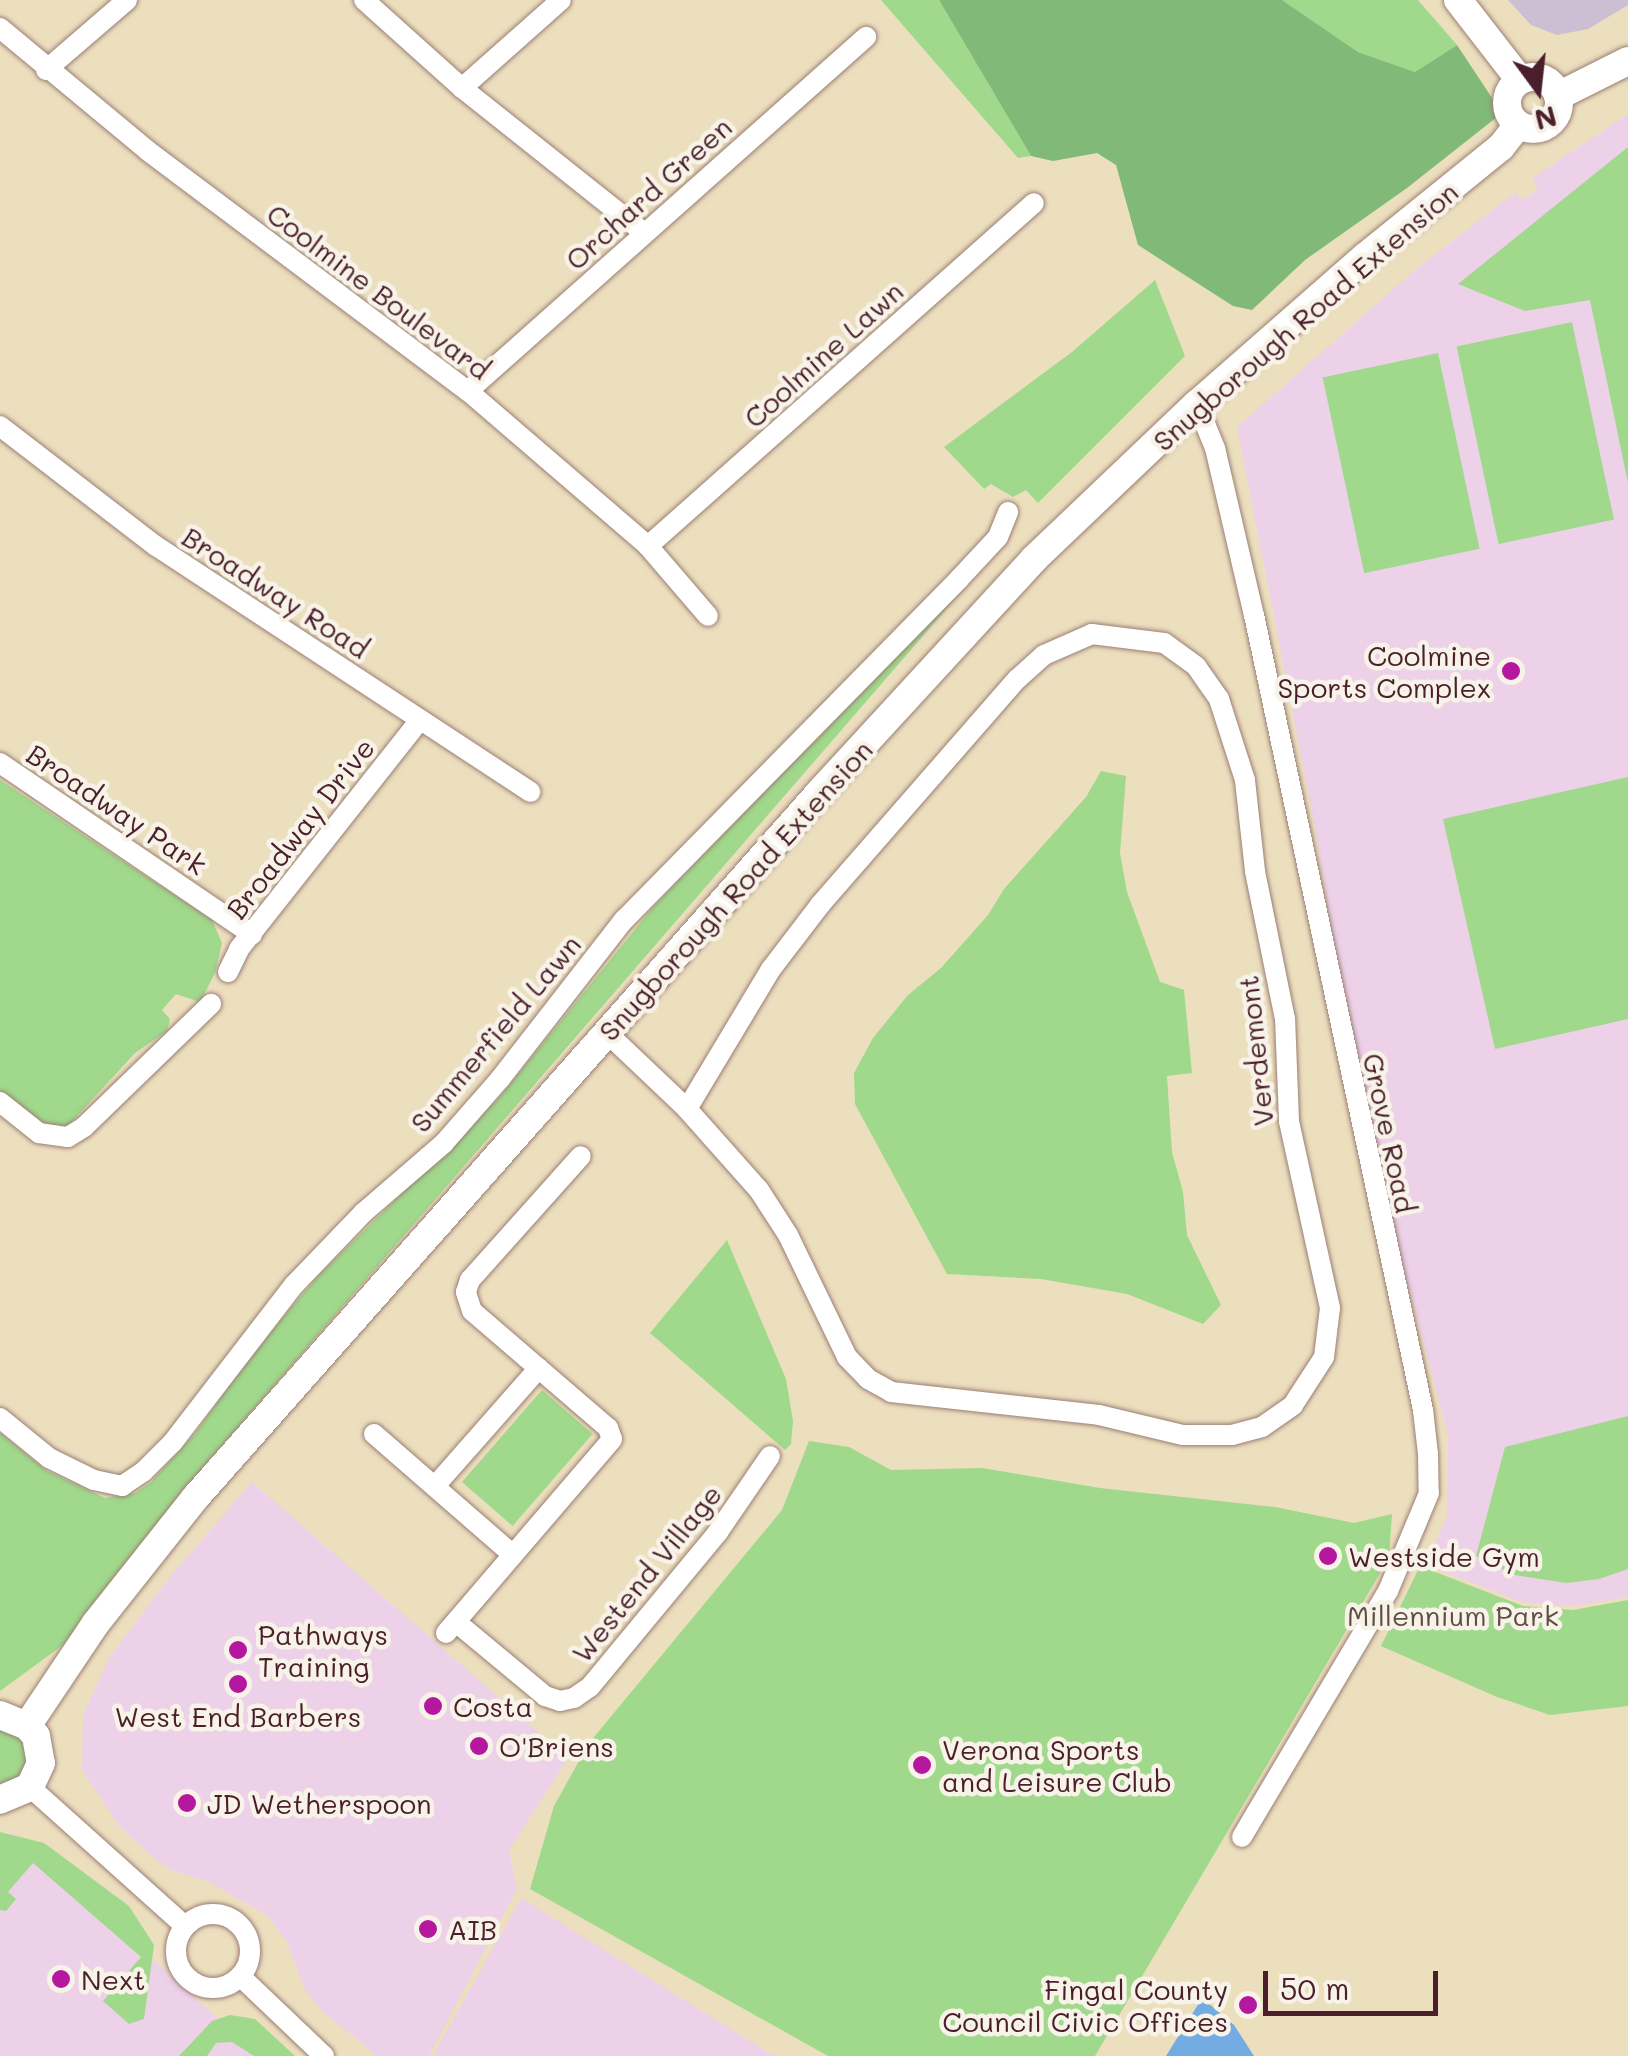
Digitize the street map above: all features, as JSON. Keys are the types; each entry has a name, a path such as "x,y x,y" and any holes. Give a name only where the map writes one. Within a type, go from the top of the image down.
{"main road":[{"path":"1458,0 1520,80"},
{"path":"1558,96 1628,61"},
{"path":"1520,80 1546,81 1558,96 1558,110 1543,128 1518,125 1508,113 1506,99 1520,80"},
{"name":"Snugborough Road Extension","path":"27,1726 96,1624 195,1498 607,1032 1034,559 1197,404 1365,256 1501,147 1518,125"},
{"path":"0,1715 27,1726 41,1749 41,1762 30,1787 0,1800"}],"street":[{"path":"46,70 127,0"},
{"path":"364,0 462,88 644,233"},
{"path":"462,88 561,0"},
{"name":"Coolmine Boulevard","path":"0,28 46,70 468,391 648,546 708,616"},
{"name":"Orchard Green","path":"468,391 866,37"},
{"name":"Coolmine Lawn","path":"648,546 1034,204"},
{"name":"Grove Road","path":"1197,404 1215,448 1254,615 1423,1410 1428,1454 1429,1493 1388,1591 1242,1838"},
{"name":"Broadway Road","path":"0,426 156,546 530,792"},
{"name":"Summerfield Lawn","path":"0,1418 49,1458 94,1480 122,1486 143,1472 173,1442 294,1285 472,1113 624,920 928,612 998,537 1008,512"},
{"name":"Verdemont","path":"607,1032 687,1109 777,1215 847,1357 868,1379 891,1392 1099,1415 1183,1435 1232,1436 1262,1427 1293,1406 1324,1356 1330,1308 1288,1122 1284,1018 1255,871 1245,780 1208,682 1196,666 1164,643 1092,634 1044,655 1017,679 783,953 687,1109"},
{"name":"Broadway Drive","path":"228,972 252,934 420,720"},
{"name":"Broadway Park","path":"0,763 252,934"},
{"path":"0,1102 39,1133 68,1137 84,1127 211,1004"},
{"name":"Westend Village","path":"581,1156 470,1280 466,1292 472,1311 608,1428 612,1439 451,1628 545,1696 560,1701 574,1698 590,1687 706,1546 770,1456"},
{"path":"435,1486 539,1368"},
{"path":"374,1434 513,1555"},
{"path":"30,1787 185,1926"},
{"path":"209,1914 222,1915 240,1926 250,1949 240,1976 216,1988 191,1982 175,1953 185,1926 209,1914"},
{"path":"240,1976 324,2056"}],"shaded area":[{"path":"1508,0 1628,0 1628,5 1588,29 1557,35 1531,25"},
{"path":"1628,114 1628,1597 1573,1606 1521,1602 1426,1565 1447,1516 1448,1434 1358,1097 1315,827 1237,427 1415,270 1516,192 1522,200 1538,189 1532,178"},
{"path":"252,1482 568,1758 509,1851 517,1889 429,2056 377,2056 320,2009 304,1988 287,1942 267,1915 207,1881 173,1871 156,1860 119,1826 82,1770 83,1715 109,1658 169,1578"},
{"name":"Next","path":"14,1832 226,2026 269,2056 0,2056 0,1848"},
{"path":"521,1898 774,2056 433,2056"}],"green space":[{"path":"881,0 939,0 1031,156 1018,158"},
{"path":"939,0 1282,0 1358,52 1415,72 1457,45 1502,113 1407,188 1305,260 1252,310 1233,306 1138,245 1116,165 1097,153 1053,161 1031,156"},
{"path":"1282,0 1418,0 1457,45 1415,72 1358,52"},
{"path":"1628,147 1628,483 1590,300 1525,311 1458,284"},
{"path":"1155,280 1185,356 1038,503 1026,490 1013,497 991,484 984,489 944,447 1072,352"},
{"path":"1572,322 1614,520 1499,544 1457,347"},
{"path":"1438,353 1480,549 1364,573 1323,378"},
{"path":"993,555 188,1485 63,1645 0,1691 0,1433 47,1471 105,1498 135,1493 151,1482 195,1434 249,1357 321,1273 497,1100 654,906"},
{"path":"1101,771 1126,776 1120,853 1127,892 1160,982 1184,990 1192,1073 1167,1076 1172,1152 1183,1192 1187,1235 1221,1305 1203,1324 1127,1294 1041,1279 947,1274 855,1104 854,1073 873,1038 908,995 941,968 988,915 1004,889 1086,797"},
{"path":"1628,777 1628,1019 1495,1049 1443,819"},
{"path":"0,780 212,920 222,943 215,973 200,1002 176,994 162,1010 170,1019 167,1031 135,1053 67,1127 46,1127 0,1091"},
{"path":"727,1240 786,1379 793,1421 791,1444 785,1450 650,1333"},
{"path":"542,1390 593,1434 513,1526 462,1482"},
{"path":"1628,1416 1628,1569 1599,1579 1566,1583 1515,1575 1476,1556 1505,1447"},
{"name":"Verona Sports and Leisure Club","path":"809,1441 849,1447 891,1470 982,1468 1100,1488 1275,1507 1354,1523 1392,1514 1389,1558 1095,2056 828,2056 530,1889 554,1806 589,1743 782,1510"},
{"name":"Millennium Park","path":"1420,1566 1523,1606 1573,1610 1628,1600 1628,1706 1550,1715 1497,1697 1381,1646"},
{"path":"0,1727 23,1740 29,1759 22,1777 0,1788"},
{"path":"0,1832 44,1843 129,1906 154,1945 144,2019 129,2024 103,2001 141,1957 33,1863 8,1892 16,1899 6,1911 0,1910"},
{"path":"230,2015 255,2019 295,2056 254,2056 232,2042 216,2043 207,2056 179,2056 212,2021"}],"water":[{"path":"1202,1998 1234,2025 1254,2056 1166,2056"}],"place":[{"name":"Coolmine Sports Complex","path":"1511,671"},
{"name":"Westside Gym","path":"1328,1556"},
{"name":"Pathways Training","path":"238,1650"},
{"name":"West End Barbers","path":"238,1684"},
{"name":"Costa","path":"433,1706"},
{"name":"O'Briens","path":"479,1746"},
{"name":"Verona Sports and Leisure Club","path":"922,1765"},
{"name":"JD Wetherspoon","path":"187,1803"},
{"name":"AIB","path":"428,1929"},
{"name":"Next","path":"61,1979"},
{"name":"Fingal County Council Civic Offices","path":"1248,2005"}]}
